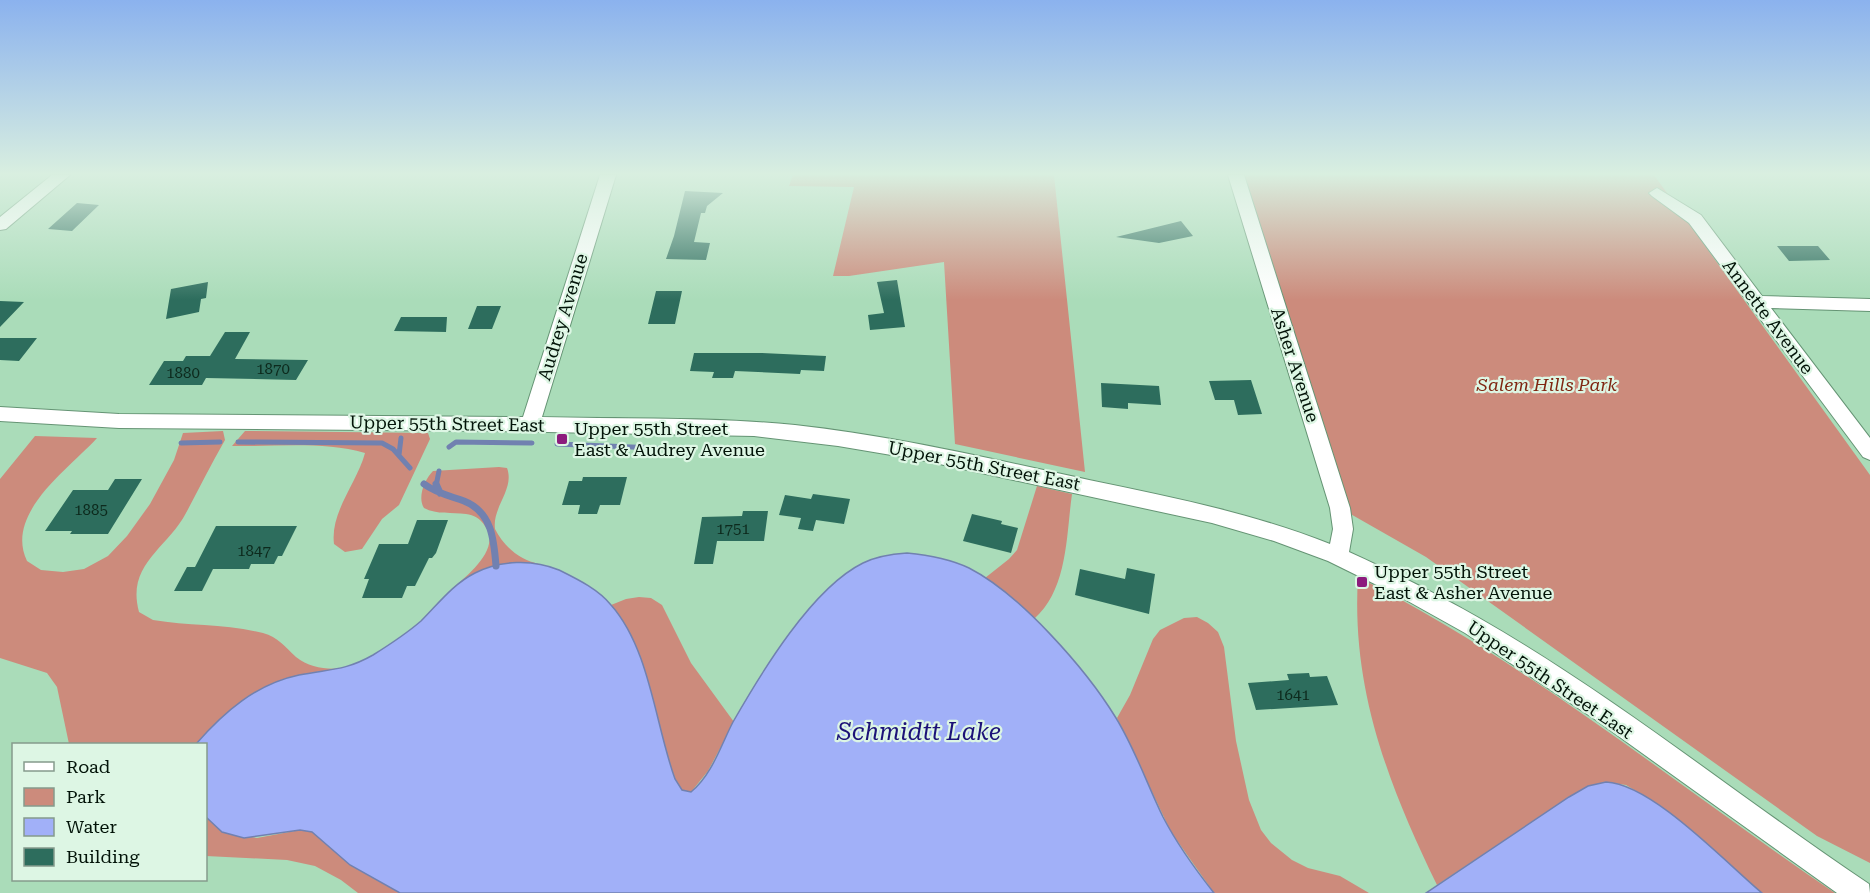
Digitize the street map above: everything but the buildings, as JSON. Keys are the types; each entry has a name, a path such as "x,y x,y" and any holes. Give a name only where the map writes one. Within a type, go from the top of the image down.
{"street":[{"name":"Audrey Avenue","path":"530,424 595,217"},
{"name":"Asher Avenue","path":"1249,217 1340,508 1343,529 1338,556"},
{"name":"Annette Avenue","path":"1691,217 1870,452"},
{"path":"1756,302 1870,305"},
{"name":"Upper 55th Street East","path":"0,414 100,420 530,424 749,429 847,440 1030,475 1171,506 1261,529 1338,556 1425,600 1516,655 1785,844 1860,893"}],"green space":[{"path":"847,217 1058,217 1085,472 955,444 944,262 849,276 833,276"},
{"name":"Salem Hills Park","path":"1249,217 1684,217 1870,475 1870,863 1817,836 1426,557 1340,508"},
{"path":"223,431 225,440 178,526 143,569 138,581 139,612 153,620 263,633 277,640 307,664 331,669 344,668 290,678 259,691 232,709 197,743 69,743 57,687 47,673 0,658 0,479 35,436 97,438 43,493 24,526 22,543 27,561 41,570 63,572 84,569 108,556 127,536 150,504 174,460 183,433"},
{"path":"245,431 428,433 430,439 399,505 382,519 362,549 345,552 334,544 336,520 365,453 316,446 232,446"},
{"path":"507,468 509,476 497,513 495,529 513,552 539,564 492,567 471,576 450,591 480,562 489,544 489,535 483,523 474,516 434,512 424,508 421,499 425,483 433,471"},
{"path":"1037,486 1072,494 1066,544 1059,577 1045,607 1034,619 985,578 1017,550"},
{"path":"1358,577 1421,611 1542,687 1835,893 1762,893 1662,807 1626,785 1606,782 1579,791 1437,885 1403,811 1389,774 1367,698 1357,619"},
{"path":"639,597 651,598 662,605 691,663 734,722 708,771 691,792 682,790 675,779 642,667 624,625 611,605"},
{"path":"1197,617 1218,632 1224,647 1236,741 1249,800 1261,830 1271,843 1292,860 1308,868 1340,876 1369,893 1214,893 1171,832 1117,718 1130,695 1153,639 1160,630 1184,618"},
{"path":"207,818 222,832 257,838 300,830 312,832 350,865 400,893 358,893 341,880 315,866 287,860 207,856"}],"water":[{"name":"Schmidtt Lake","path":"907,553 923,555 969,568 1009,596 1050,634 1088,678 1116,718 1168,827 1214,893 400,893 350,865 312,832 300,830 244,838 222,832 207,818 207,743 197,743 230,710 255,692 283,679 345,667 373,655 415,626 467,578 485,569 517,562 549,566 559,570 594,589 611,605 635,643 675,779 682,790 691,792 705,777 733,722 758,680 807,611 844,575 863,563 885,556"},
{"path":"1606,782 1624,786 1666,810 1762,893 1426,893 1569,797 1588,786"}],"waterway":[{"path":"399,455 401,438"},
{"path":"181,443 220,442"},
{"path":"238,442 382,443 393,449 410,468"},
{"path":"449,447 456,442 532,443"},
{"path":"557,444 656,448"},
{"path":"436,485 439,471"},
{"path":"426,486 424,484 440,493"},
{"path":"436,485 440,493"},
{"path":"440,493 464,501 481,512 490,528 496,566"}],"place":[{"name":"Upper 55th Street East & Audrey Avenue","path":"562,439"},
{"name":"Upper 55th Street East & Asher Avenue","path":"1362,582"}]}
